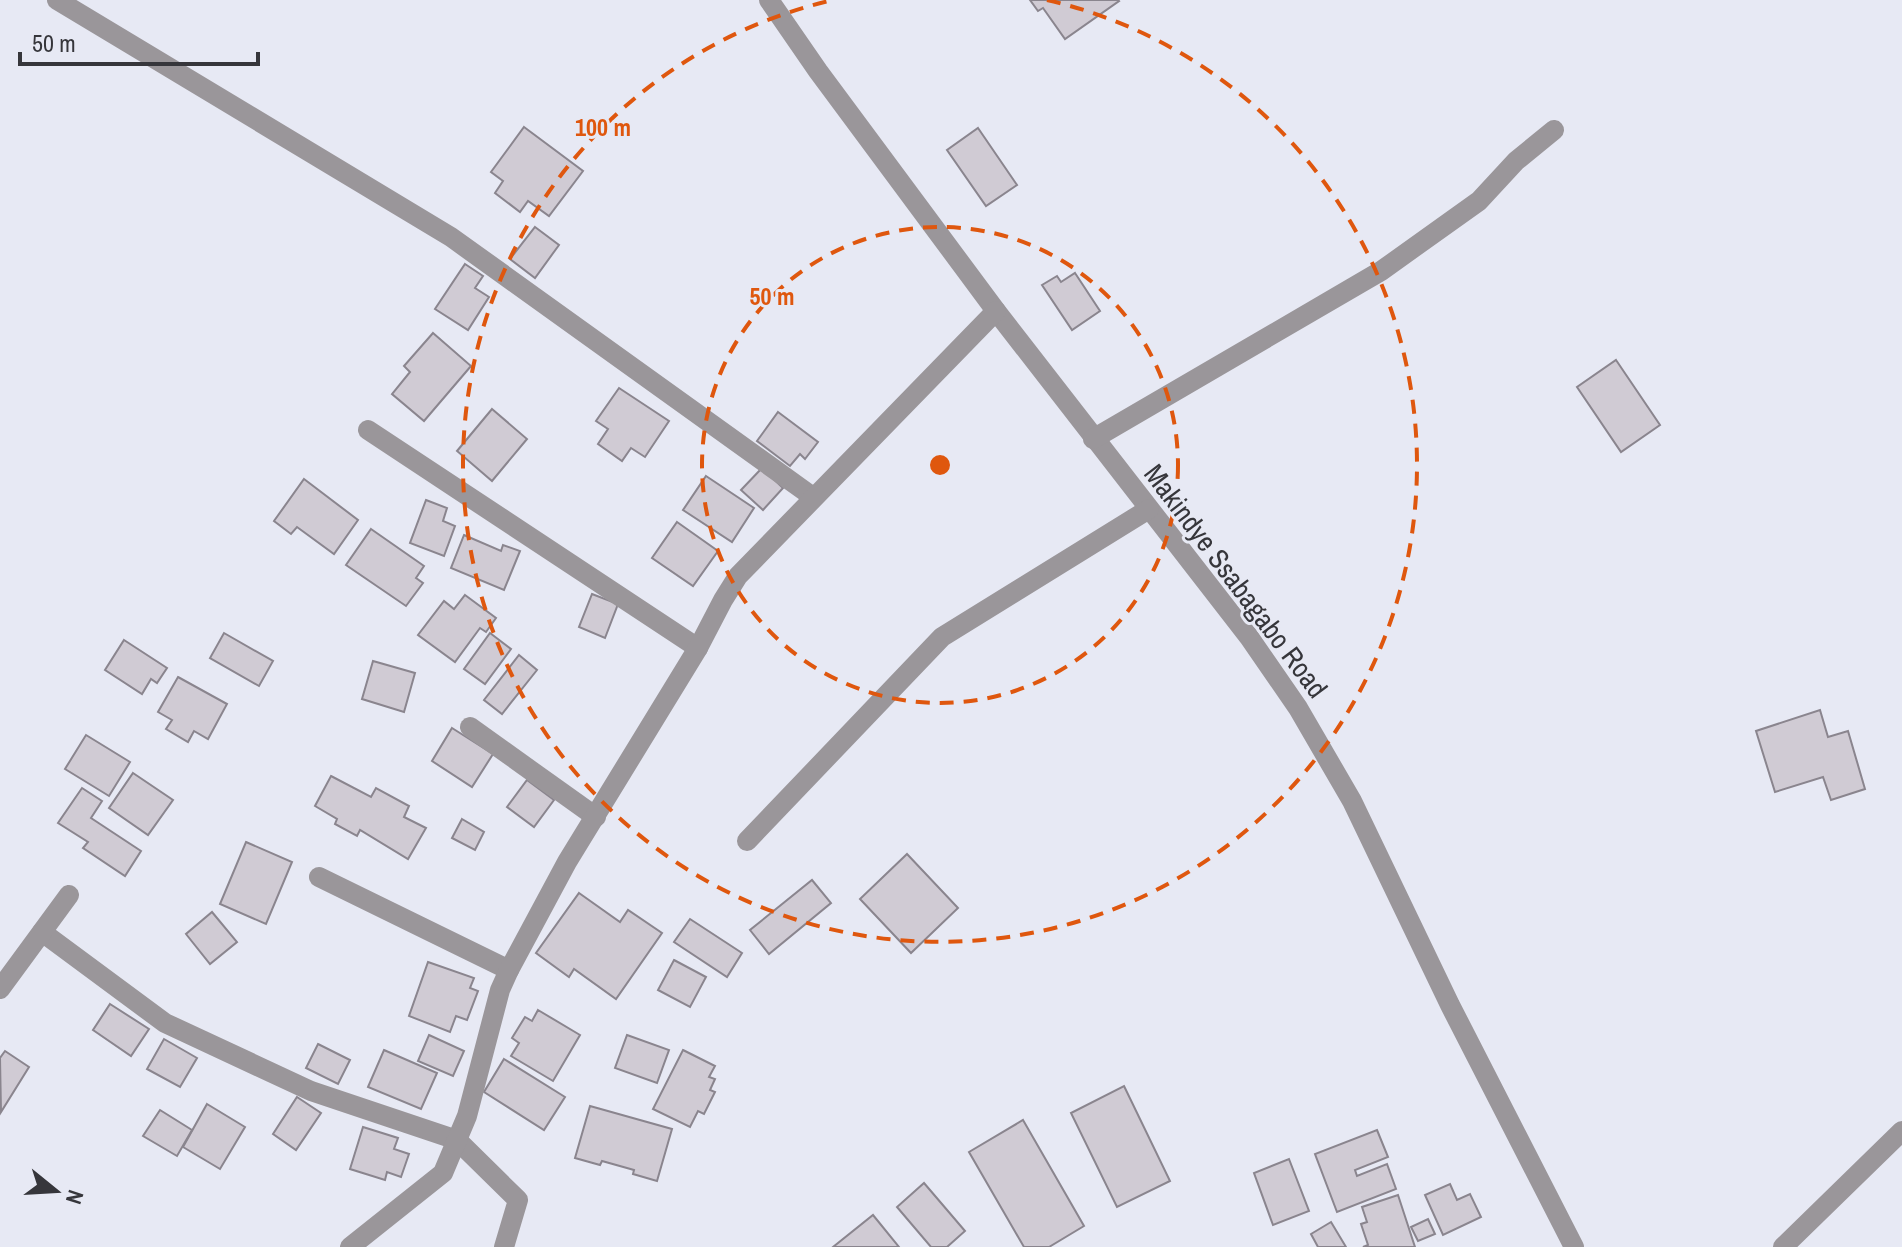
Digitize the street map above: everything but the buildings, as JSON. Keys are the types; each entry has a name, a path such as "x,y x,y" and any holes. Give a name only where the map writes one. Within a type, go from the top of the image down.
{"street":[{"path":"57,0 451,237 813,497"},
{"name":"Makindye Ssabagabo Road","path":"769,0 996,311 1249,637 1298,708 1345,787 1450,1005 1574,1247"},
{"path":"1093,439 1381,271 1479,201 1516,161 1554,130"},
{"path":"350,1247 443,1173 467,1116 500,990 509,970 567,862 698,648 738,576 996,311"},
{"path":"368,430 698,648"},
{"path":"747,841 942,637 1149,509"},
{"path":"470,727 596,817"},
{"path":"319,877 509,970"},
{"path":"0,989 69,895"},
{"path":"42,932 165,1023 311,1091 457,1140 518,1200 504,1247"},
{"path":"1783,1247 1902,1131"}]}
